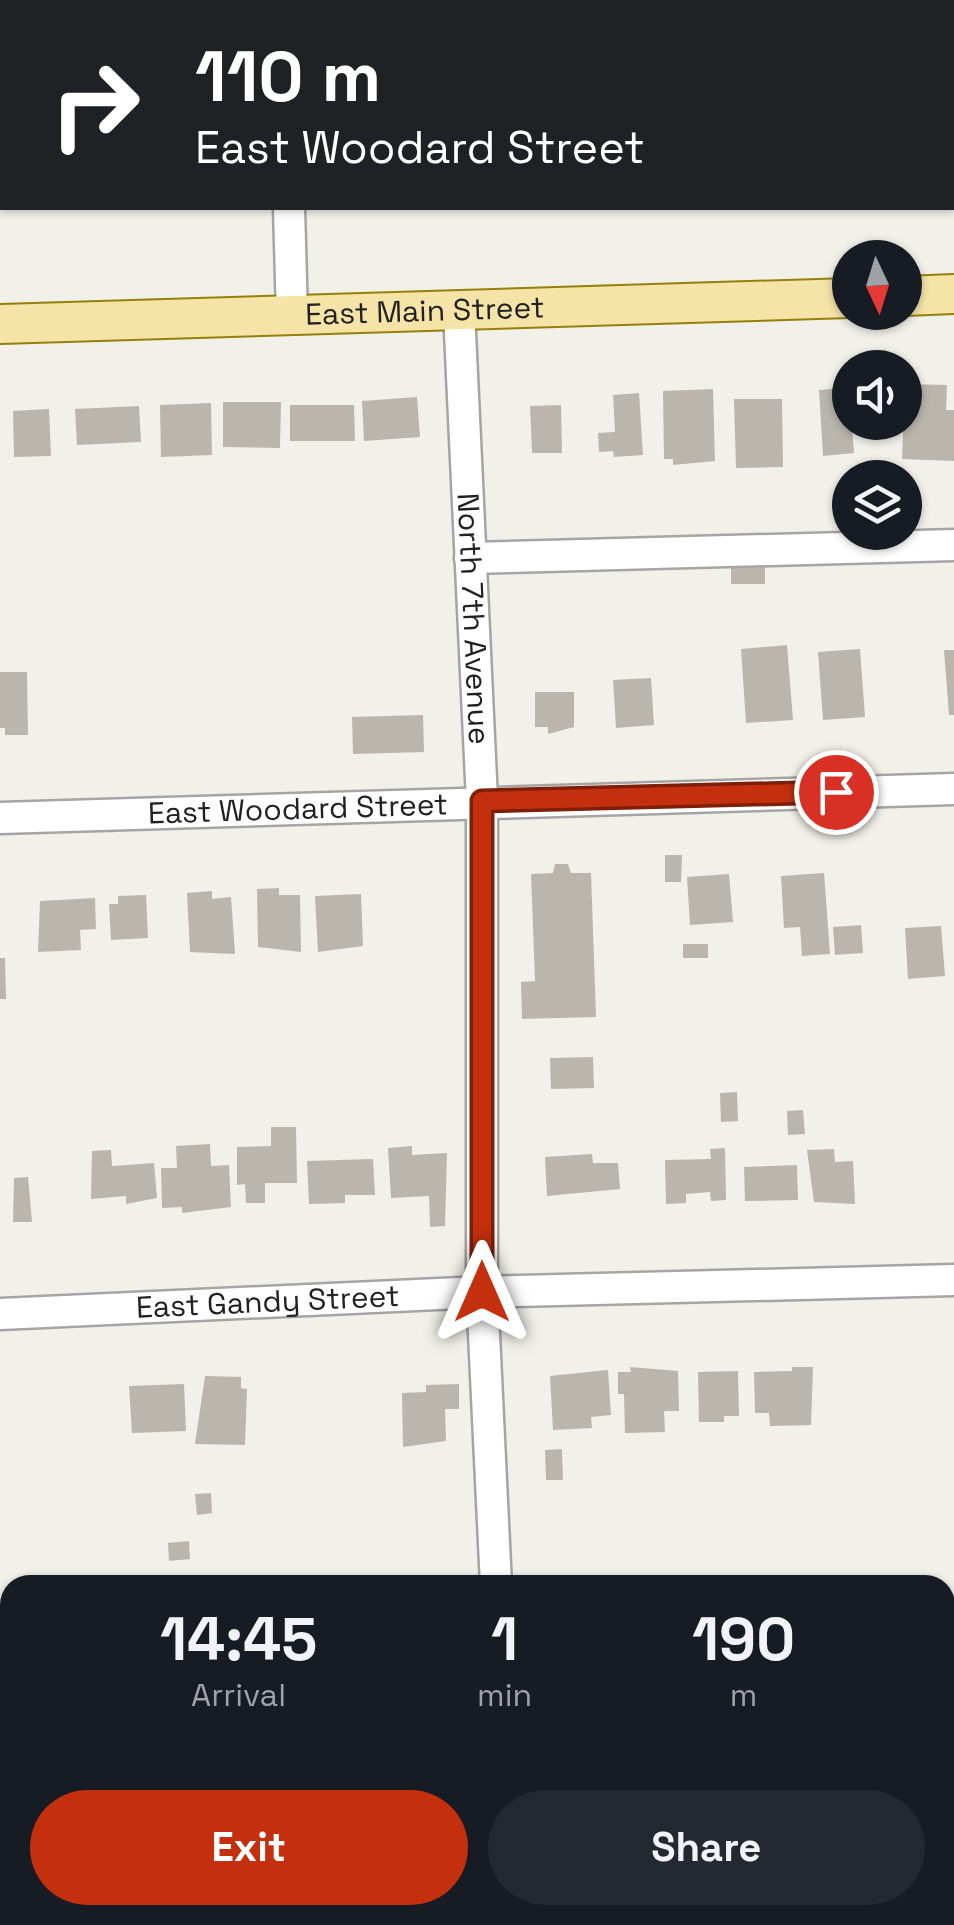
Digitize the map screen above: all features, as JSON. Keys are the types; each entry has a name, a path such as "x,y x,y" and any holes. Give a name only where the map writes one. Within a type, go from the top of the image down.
{"main road":[{"path":"922,295 954,294"},
{"name":"East Main Street","path":"0,324 832,299"}],"street":[{"path":"289,210 292,316"},
{"name":"North 7th Avenue","path":"459,312 482,801 482,1292 496,1575"},
{"path":"470,558 954,544"},
{"name":"East Woodard Street","path":"0,818 954,790"},
{"name":"East Gandy Street","path":"0,1314 482,1292 954,1280"}],"building":[{"path":"922,384 947,385 946,410 954,410 954,461 902,459 903,440 922,440"},
{"path":"713,389 715,461 673,465 673,459 664,459 663,391"},
{"path":"832,389 832,440 853,440 854,453 823,456 819,390"},
{"path":"639,393 643,455 614,457 613,451 599,452 598,433 615,432 613,395"},
{"path":"417,397 420,437 364,441 362,401"},
{"path":"734,399 782,399 783,467 736,468"},
{"path":"223,402 281,402 280,448 223,447"},
{"path":"211,403 212,455 161,457 160,405"},
{"path":"290,405 354,405 355,441 290,441"},
{"path":"561,405 562,453 532,453 530,406"},
{"path":"139,406 141,442 77,445 75,409"},
{"path":"49,409 51,456 14,457 13,411"},
{"path":"731,566 765,566 765,584 731,584"},
{"path":"787,645 793,720 746,723 741,649"},
{"path":"860,649 865,717 823,720 818,652"},
{"path":"944,650 954,650 954,715 949,715"},
{"path":"0,672 27,672 28,735 5,735 5,728 0,728"},
{"path":"651,678 654,725 616,728 613,680"},
{"path":"535,692 574,692 574,727 548,734 548,727 535,727"},
{"path":"423,715 424,752 353,754 352,717"},
{"path":"665,855 682,855 681,882 665,882"},
{"path":"555,864 568,864 571,873 591,873 596,1017 522,1019 521,982 535,981 531,874 553,873"},
{"path":"824,873 830,954 802,956 800,927 784,928 781,876"},
{"path":"729,874 733,922 690,925 687,877"},
{"path":"279,888 279,895 300,895 301,952 258,947 257,889"},
{"path":"212,891 212,899 231,897 235,954 190,952 187,893"},
{"path":"361,894 363,946 318,952 315,896"},
{"path":"146,895 148,938 111,940 109,904 118,904 118,896"},
{"path":"95,898 96,929 80,930 81,950 38,952 40,901"},
{"path":"861,925 863,953 835,955 833,927"},
{"path":"941,926 945,976 908,979 905,928"},
{"path":"683,944 708,944 708,958 683,958"},
{"path":"0,958 5,958 6,999 0,999"},
{"path":"593,1057 594,1088 551,1089 550,1058"},
{"path":"737,1092 738,1121 721,1122 720,1093"},
{"path":"803,1110 805,1134 788,1135 787,1111"},
{"path":"271,1127 296,1127 297,1183 265,1183 265,1203 246,1203 245,1184 237,1185 237,1147 271,1146"},
{"path":"210,1144 211,1166 229,1165 231,1207 182,1213 182,1207 162,1208 161,1168 177,1168 176,1146"},
{"path":"412,1146 412,1155 447,1153 445,1226 430,1227 429,1196 391,1198 388,1148"},
{"path":"725,1148 726,1200 711,1201 710,1192 686,1194 686,1203 666,1204 665,1160 711,1159 710,1149"},
{"path":"834,1149 835,1162 853,1161 855,1204 814,1202 807,1150"},
{"path":"111,1150 112,1166 154,1163 157,1198 126,1204 126,1196 91,1199 92,1151"},
{"path":"592,1154 593,1163 618,1163 620,1189 547,1196 545,1157"},
{"path":"373,1159 375,1195 345,1195 345,1203 309,1204 307,1161"},
{"path":"797,1165 798,1200 745,1201 744,1167"},
{"path":"28,1177 32,1222 13,1222 14,1178"},
{"path":"630,1367 678,1371 679,1411 664,1411 665,1432 625,1433 624,1394 618,1394 618,1372 631,1372"},
{"path":"792,1367 813,1367 811,1425 770,1426 769,1413 755,1413 754,1372 792,1371"},
{"path":"608,1370 611,1415 591,1417 592,1428 553,1430 550,1376"},
{"path":"738,1371 739,1416 724,1416 724,1422 699,1422 698,1372"},
{"path":"205,1376 241,1377 241,1388 247,1389 245,1445 195,1444"},
{"path":"184,1384 186,1431 132,1433 129,1386"},
{"path":"459,1384 459,1409 445,1409 446,1441 403,1447 402,1393 426,1392 426,1385"},
{"path":"562,1449 563,1480 546,1480 545,1450"},
{"path":"211,1493 212,1513 197,1515 195,1494"},
{"path":"189,1541 190,1559 169,1561 168,1543"}],"route":[{"path":"482,1292 482,801 836,792"}]}
